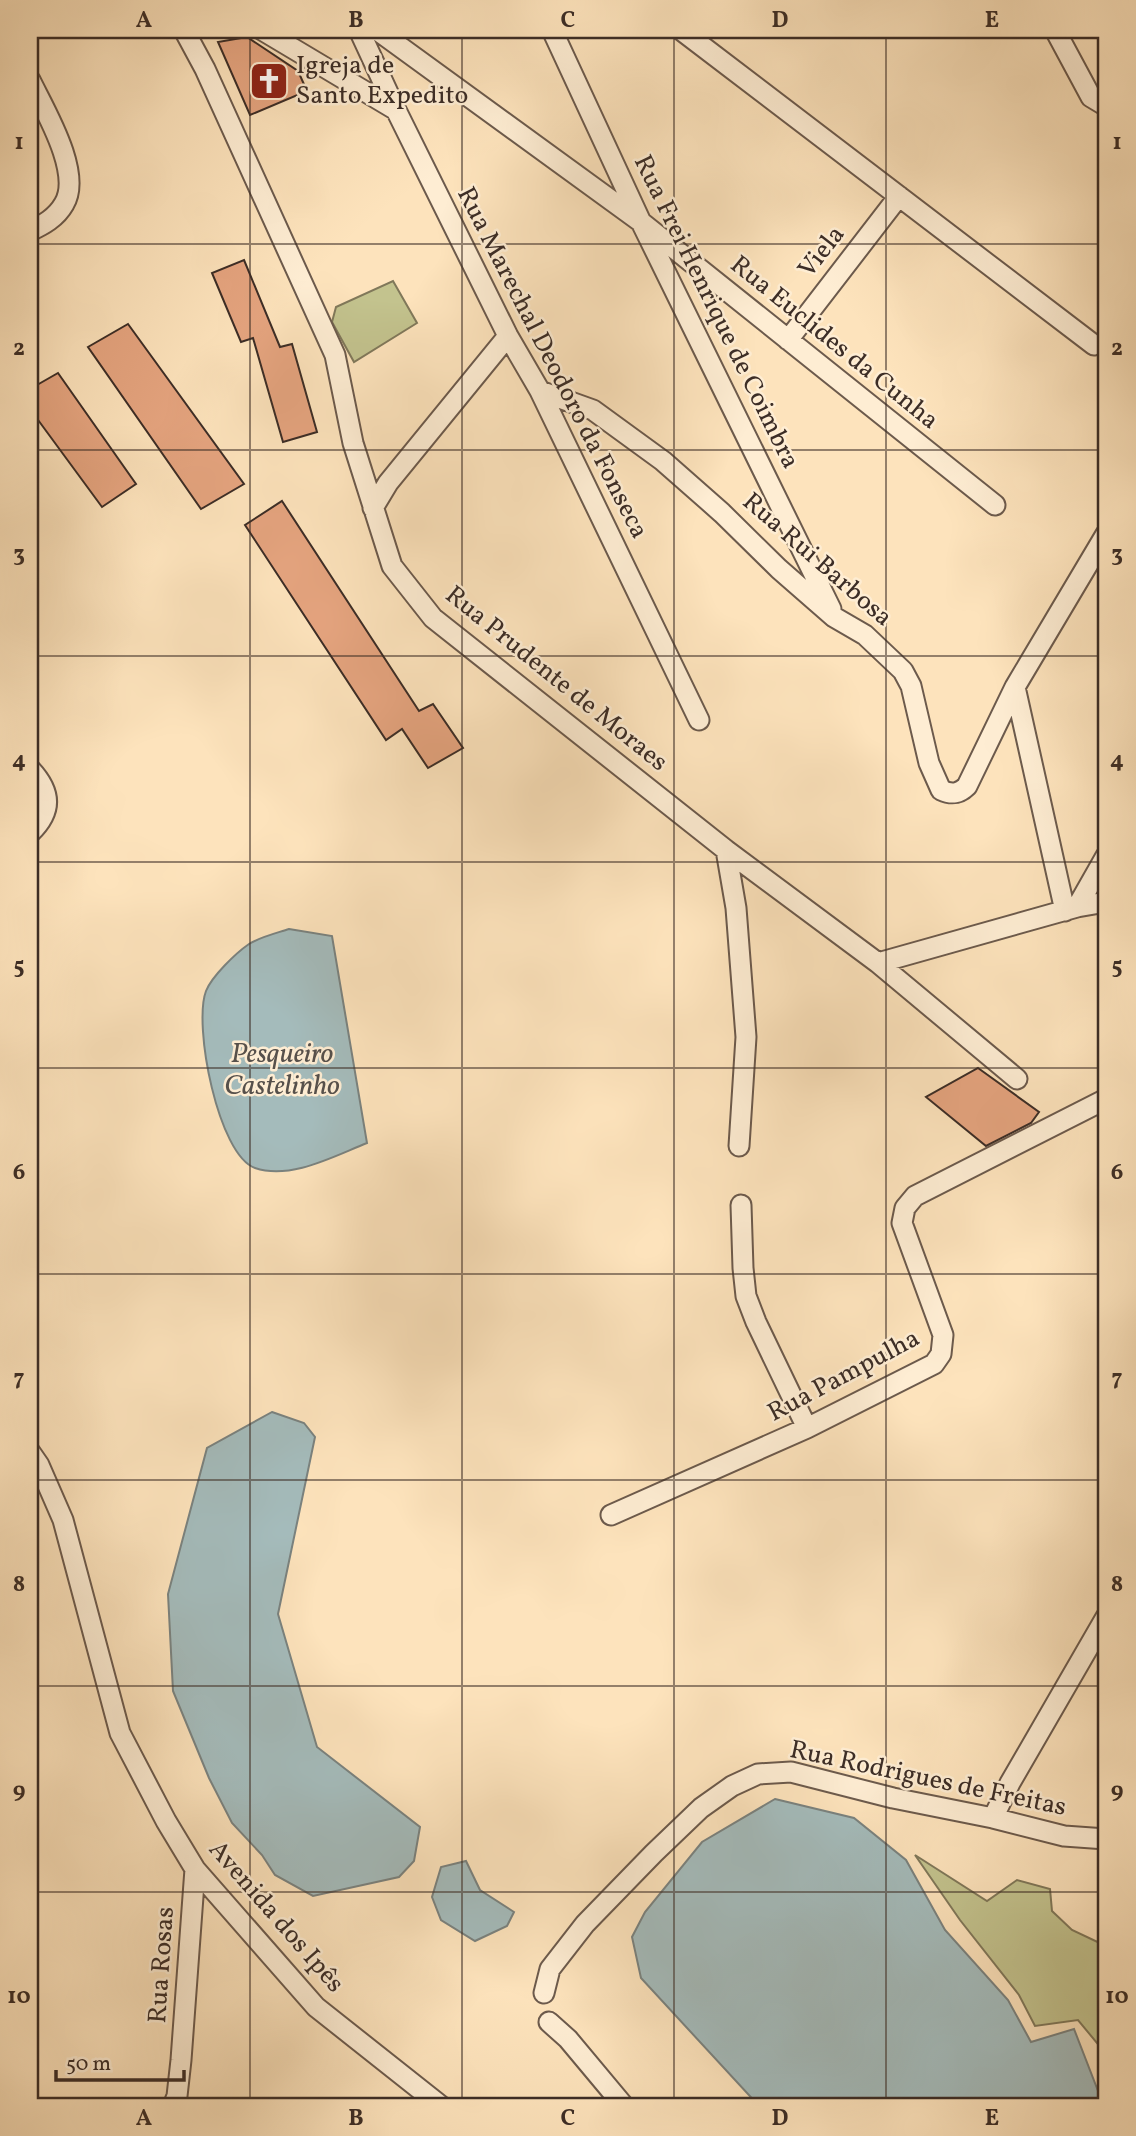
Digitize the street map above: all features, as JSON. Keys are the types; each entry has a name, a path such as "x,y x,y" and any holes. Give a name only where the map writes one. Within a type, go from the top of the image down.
{"street":[{"name":"Rua Prudente de Moraes","path":"184,30 205,69 335,355 353,443 392,566 433,618 726,850 878,963 1017,1079"},
{"path":"262,30 396,110"},
{"name":"Rua Marechal Deodoro da Fonseca","path":"359,30 508,336 540,391 699,720"},
{"name":"Rua Euclides da Cunha","path":"377,30 641,222 995,505"},
{"name":"Rua Frei Henrique de Coimbra","path":"552,30 641,222 834,617"},
{"path":"681,30 1094,345"},
{"path":"1055,30 1091,97 1106,106"},
{"path":"30,80 60,142 67,162 68,182 65,203 50,221 30,232"},
{"name":"Viela","path":"788,340 899,196"},
{"path":"373,508 388,483 508,336"},
{"name":"Rua Rui Barbosa","path":"540,391 593,410 663,461 722,513 779,569 834,617 864,635 903,671 911,686 929,763 942,790 959,793 967,786 1015,687"},
{"path":"1071,909 1015,687 1106,534"},
{"path":"30,769 42,781 47,795 46,807 36,827"},
{"path":"726,850 736,908 746,1037 739,1146"},
{"path":"1071,909 1106,856"},
{"path":"878,963 1071,909 1106,902"},
{"name":"Rua Pampulha","path":"611,1515 807,1428 934,1364 941,1354 943,1335 902,1223 905,1208 915,1196 1106,1099"},
{"path":"741,1205 746,1296 807,1428"},
{"name":"Avenida dos Ipês","path":"30,1452 39,1465 63,1520 120,1733 166,1821 195,1869 316,2007 441,2106"},
{"path":"993,1818 1010,1783 1106,1617"},
{"name":"Rua Rodrigues de Freitas","path":"544,1993 550,1969 585,1924 654,1853 701,1808 732,1786 758,1774 791,1772 1064,1836 1106,1839"},
{"name":"Rua Rosas","path":"173,2106 177,2096 181,2060 195,1869"},
{"path":"549,2022 568,2039 624,2106"}],"green space":[{"path":"393,281 417,323 354,362 332,322 336,307"},
{"path":"915,1855 987,1901 1017,1880 1050,1889 1052,1911 1072,1930 1106,1946 1106,2054 1078,2020 1035,2026 1019,1995 960,1920"}],"water":[{"name":"Pesqueiro Castelinho","path":"289,929 332,936 367,1143 298,1169 269,1171 255,1168 242,1158 230,1140 220,1115 206,1059 203,1008 209,985 238,953 263,937"},
{"path":"272,1412 304,1423 315,1437 278,1614 317,1747 420,1827 414,1861 399,1877 313,1896 275,1875 262,1855 232,1823 209,1778 173,1691 168,1594 207,1448"},
{"path":"775,1799 854,1818 906,1860 945,1930 1008,2000 1031,2042 1074,2029 1100,2096 1106,2098 1106,2106 759,2106 641,1978 632,1937 645,1912 702,1842"},
{"path":"466,1861 480,1890 514,1912 507,1926 475,1941 441,1920 432,1897 441,1867"}],"building":[{"name":"Igreja de Santo Expedito","path":"247,37 298,71 307,91 250,115 218,42"},
{"path":"244,260 280,347 292,344 317,432 283,442 253,338 241,342 212,273"},
{"path":"128,324 244,484 201,509 88,347"},
{"path":"58,373 136,484 102,507 30,409 30,389"},
{"path":"282,501 419,711 433,704 463,748 428,768 402,729 386,740 245,525"},
{"path":"978,1068 1039,1112 1031,1123 986,1146 926,1097"}],"place":[{"name":"Igreja de Santo Expedito","path":"269,81"}]}
